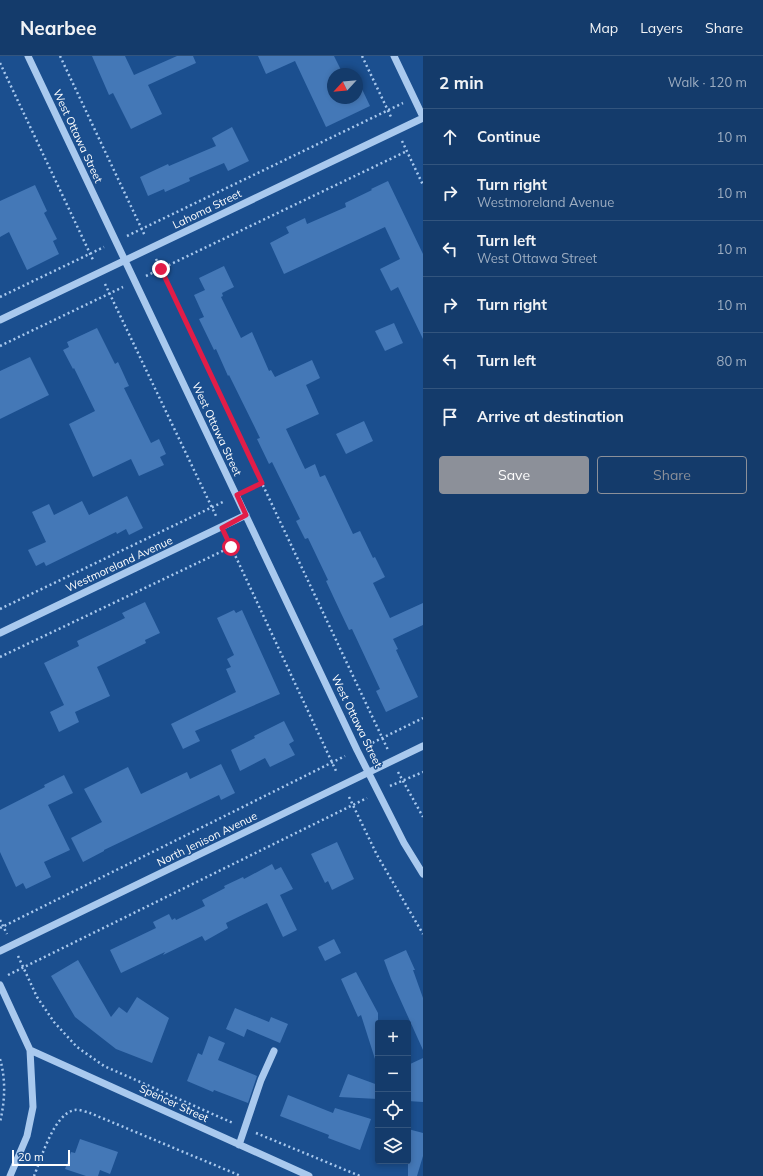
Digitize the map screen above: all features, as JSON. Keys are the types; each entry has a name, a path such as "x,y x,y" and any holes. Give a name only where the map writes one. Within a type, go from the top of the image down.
{"street":[{"name":"West Ottawa Street","path":"28,56 357,750 370,773 404,843 423,874"},
{"path":"394,56 423,117"},
{"name":"Lahoma Street","path":"0,320 423,117"},
{"name":"Westmoreland Avenue","path":"0,632 222,528 246,515"},
{"name":"North Jenison Avenue","path":"0,951 423,746"},
{"path":"0,985 30,1050 33,1107 27,1136 10,1176"},
{"name":"Spencer Street","path":"30,1050 309,1176"},
{"path":"239,1145 261,1080 274,1051"}],"path":[{"path":"60,56 382,738 403,782 423,817"},
{"path":"0,63 222,528 352,805 377,855 423,934"},
{"path":"0,297 414,98"},
{"path":"0,346 407,151"},
{"path":"0,609 262,483"},
{"path":"0,657 231,547"},
{"path":"2,927 423,718"},
{"path":"6,976 352,805 423,772"},
{"path":"0,920 2,927 38,997 54,1022 77,1047 104,1066 245,1128 360,1176"},
{"path":"0,1059 3,1069 4,1101 0,1122"},
{"path":"34,1176 54,1129 63,1116 75,1110 90,1113 241,1176"}],"building":[{"path":"92,56 125,56 134,75 177,56 193,56 196,63 148,85 162,114 131,129 113,93 109,95"},
{"path":"258,56 334,56 340,68 327,68 327,104 363,104 363,91 370,106 326,127 295,61 266,74"},
{"path":"232,127 249,161 228,171 224,163 189,178 190,181 165,192 164,189 148,196 140,177 168,164 169,166 216,146 212,138"},
{"path":"388,181 423,254 423,339 398,287 391,291 380,269 400,259 385,227 284,274 270,243 289,233 286,227 305,218 307,224 346,207 345,203"},
{"path":"35,185 47,211 44,213 57,239 53,241 59,254 27,270 9,232 0,237 0,201"},
{"path":"224,266 234,287 222,293 223,296 221,297 241,338 252,332 269,371 271,370 275,377 312,360 320,378 306,385 319,414 286,429 305,469 315,464 320,477 325,475 353,534 360,531 373,558 375,557 385,577 373,583 390,618 423,603 423,625 393,639 398,649 396,650 418,697 386,712 376,691 380,689 352,629 349,630 308,538 305,539 296,521 300,519 272,462 269,464 257,439 260,438 229,375 228,376 216,349 214,350 199,319 204,317 194,295 205,290 199,278"},
{"path":"394,323 403,343 385,351 375,331"},
{"path":"97,328 115,364 118,362 129,386 124,388 151,443 159,439 166,454 160,457 164,465 139,476 131,459 93,477 69,424 95,411 74,368 73,369 63,350 69,347 67,342"},
{"path":"30,357 49,395 0,419 0,371"},
{"path":"364,421 373,441 346,454 336,434"},
{"path":"127,496 143,528 129,535 126,529 117,534 116,532 46,566 44,562 36,566 28,550 46,542 32,512 49,504 54,515 82,501 89,515"},
{"path":"145,602 160,633 145,640 146,643 97,667 110,696 75,712 79,722 59,732 50,712 64,705 44,663 79,646 77,641 125,618 122,613"},
{"path":"234,610 236,613 242,610 280,694 195,731 200,741 183,749 171,724 236,692 226,669 231,667 227,659 234,655 217,618"},
{"path":"284,721 294,741 289,744 295,755 270,767 265,758 240,771 231,750 255,738 254,736"},
{"path":"221,764 235,793 221,800 219,795 104,850 83,862 71,838 102,822 84,789 128,767 141,794 187,772 190,779"},
{"path":"64,775 73,793 48,805 70,850 44,862 51,877 26,889 23,883 16,887 0,852 0,810 45,787 44,785"},
{"path":"337,842 354,879 332,890 328,881 325,883 311,854"},
{"path":"272,864 275,870 281,867 293,889 280,895 297,930 283,937 267,903 226,923 228,928 205,941 202,936 121,973 110,950 156,928 153,922 169,914 172,920 175,918 176,920 205,906 202,900 225,888 224,886 243,877 244,879"},
{"path":"334,939 341,953 325,961 318,947"},
{"path":"406,950 415,970 413,970 423,998 423,1050 411,1023 411,1020 409,1020 391,979 384,960"},
{"path":"78,960 111,1017 119,1007 127,1013 137,997 169,1018 152,1063 116,1049 75,1017 51,976"},
{"path":"356,972 378,1013 378,1020 375,1020 375,1059 361,1015 358,1017 341,979"},
{"path":"235,1008 269,1022 271,1017 288,1024 280,1043 247,1029 244,1037 226,1029"},
{"path":"209,1036 225,1043 218,1060 257,1076 248,1103 214,1090 213,1092 187,1081 198,1053 202,1055"},
{"path":"423,1058 423,1102 411,1101 411,1064"},
{"path":"348,1074 375,1084 375,1099 339,1097"},
{"path":"288,1095 333,1113 335,1108 371,1119 360,1150 328,1138 329,1135 280,1116"},
{"path":"411,1130 423,1133 423,1156 417,1176 408,1176 408,1164 411,1164"},
{"path":"80,1139 118,1152 110,1174 100,1170 98,1176 86,1176 65,1169 71,1152 75,1153"}],"route":[{"path":"161,269 262,483 237,495 246,515 222,528 231,547"}]}
